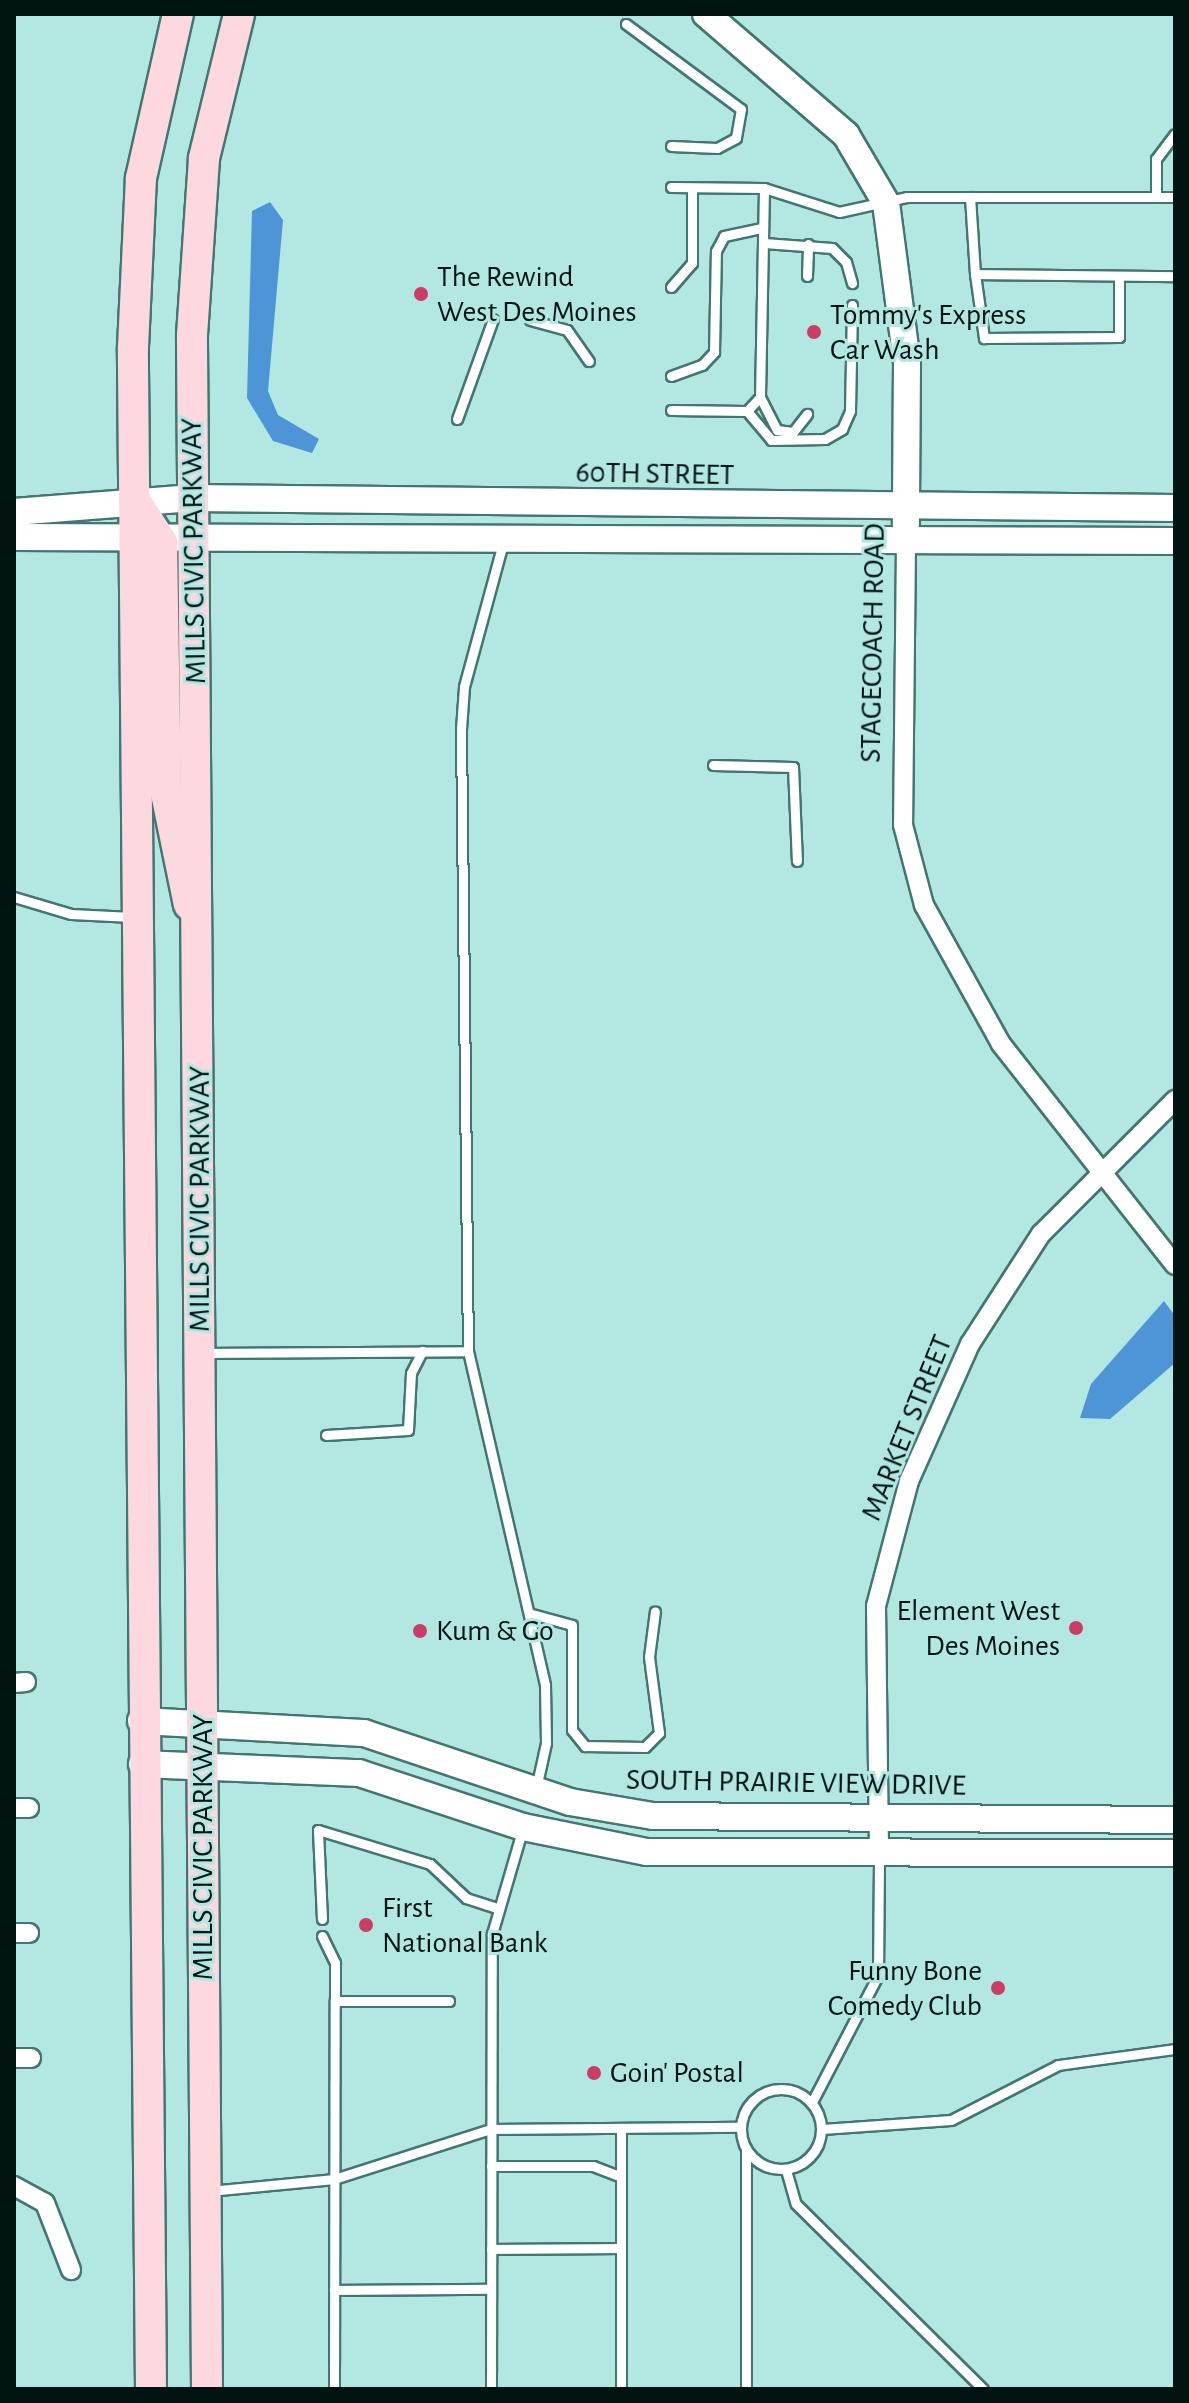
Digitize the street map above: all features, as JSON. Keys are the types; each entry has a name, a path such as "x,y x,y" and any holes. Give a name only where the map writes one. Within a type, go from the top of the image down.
{"main road":[{"name":"MILLS CIVIC PARKWAY","path":"134,499 141,178 178,14"},
{"name":"MILLS CIVIC PARKWAY","path":"207,2389 192,335 204,158 239,14"},
{"path":"134,499 148,542 166,793 178,876 198,928"},
{"name":"MILLS CIVIC PARKWAY","path":"148,542 139,917 141,1721 151,2389"}],"street":[{"name":"STAGECOACH ROAD","path":"706,14 846,135 886,203 907,362 909,864 983,1017 1175,1265"},
{"name":"60TH STREET","path":"14,512 134,499 192,498 906,509 1175,508"},
{"path":"14,537 148,542 906,544 1175,541"},
{"name":"MARKET STREET","path":"879,1851 876,1606 909,1481 970,1344 1041,1234 1175,1100"},
{"name":"SOUTH PRAIRIE VIEW DRIVE","path":"141,1721 364,1733 535,1791 653,1816 1175,1820"},
{"path":"142,1764 203,1764 359,1773 523,1827 647,1852 1175,1853"},
{"path":"14,2186 45,2203 71,2270"}],"lane":[{"path":"626,24 741,109 736,138 717,148 671,146"},
{"path":"1156,197 1156,159 1175,134"},
{"path":"671,187 764,188 839,212 886,203 970,197 1175,197"},
{"path":"671,287 692,263 692,188"},
{"path":"764,188 760,397 777,430 793,432 807,414"},
{"path":"970,197 975,274 984,338 1119,337 1119,276"},
{"path":"671,376 702,365 714,352 716,251 724,236 763,228"},
{"path":"764,243 832,248 846,262 852,283"},
{"path":"807,276 808,244"},
{"path":"975,274 1175,276"},
{"path":"747,411 771,440 825,439 842,429 850,411 852,305"},
{"path":"457,419 493,319"},
{"path":"530,320 567,330 589,361"},
{"path":"671,410 747,411 760,397"},
{"path":"503,543 464,687 461,729 468,1351 532,1614 548,1713 535,1791"},
{"path":"713,765 793,767 797,861"},
{"path":"14,897 71,914 139,917"},
{"path":"326,1435 408,1430 411,1373 422,1351"},
{"path":"200,1353 468,1351"},
{"path":"532,1614 572,1625 572,1730 585,1746 645,1747 659,1733 649,1657 655,1611"},
{"path":"491,2389 491,2129 496,1908 523,1827"},
{"path":"322,1919 318,1830 430,1864 466,1898 496,1908"},
{"path":"746,2149 755,2160 786,2170 811,2158 822,2129 812,2102 878,1975 879,1851"},
{"path":"322,1936 335,1963 334,2389"},
{"path":"335,2001 449,2001"},
{"path":"822,2129 951,2120 1058,2065 1175,2049"},
{"path":"746,2389 746,2149 741,2127 752,2102 775,2089 812,2102"},
{"path":"205,2191 334,2179 491,2129 741,2127"},
{"path":"621,2128 621,2389"},
{"path":"491,2166 593,2166 621,2177"},
{"path":"786,2170 796,2204 983,2389"},
{"path":"491,2249 621,2248"},
{"path":"334,2290 491,2289"}],"water":[{"path":"270,202 283,220 268,391 278,415 319,439 312,453 273,441 247,398 252,211"},
{"path":"1164,1301 1175,1316 1175,1363 1110,1419 1080,1418 1091,1384"}],"place":[{"name":"The Rewind West Des Moines","path":"421,294"},
{"name":"Tommy's Express Car Wash","path":"814,332"},
{"name":"Element West Des Moines","path":"1076,1628"},
{"name":"Kum & Go","path":"420,1631"},
{"name":"First National Bank","path":"366,1925"},
{"name":"Funny Bone Comedy Club","path":"998,1988"},
{"name":"Goin' Postal","path":"594,2073"}]}
